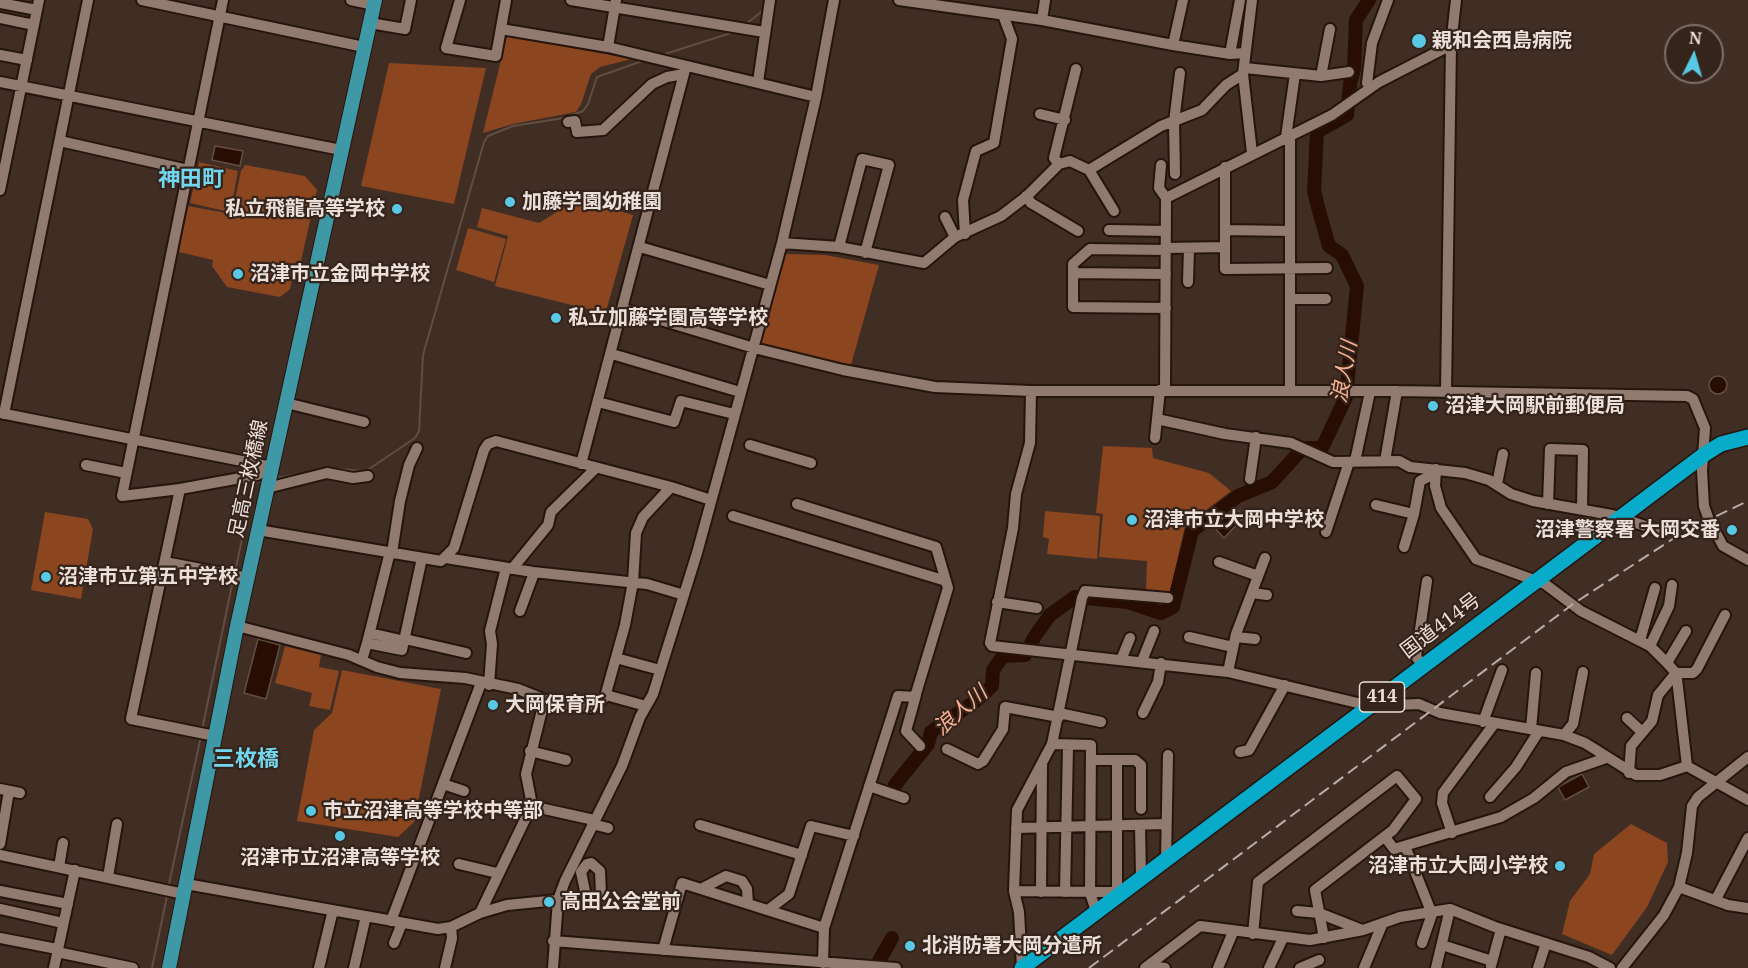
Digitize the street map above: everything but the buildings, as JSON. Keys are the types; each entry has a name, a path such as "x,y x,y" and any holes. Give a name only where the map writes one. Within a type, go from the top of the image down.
{"highway":[{"name":"国道414号","path":"1022,968 1116,894 1166,860 1705,454 1721,444 1748,437"}],"main road":[{"name":"足高三枚橋線","path":"169,968 237,626 244,577 258,531 374,2"}],"street":[{"path":"88,0 2,413 133,438 270,477"},
{"path":"142,0 364,47"},
{"path":"223,0 122,496 180,489 257,475 270,477 327,473 353,478 368,476"},
{"path":"351,0 374,2"},
{"path":"370,23 405,29 411,0"},
{"path":"460,0 446,48 496,56 506,0"},
{"path":"571,0 616,4 764,33"},
{"path":"758,82 770,0"},
{"path":"553,968 553,941 558,900 593,822 622,766 660,670 684,596 782,243 816,97 834,0"},
{"path":"899,0 941,3 1230,54 1245,52"},
{"path":"1042,20 1045,0"},
{"path":"1173,45 1183,0"},
{"path":"1230,54 1240,0"},
{"path":"1252,0 1244,71 1252,153"},
{"path":"1367,83 1370,50 1388,0"},
{"path":"1446,392 1451,45 1456,0"},
{"path":"0,3 38,5 0,190"},
{"path":"608,47 616,4"},
{"path":"960,235 963,200 976,151 994,143 1012,39 1003,15"},
{"path":"0,18 34,25"},
{"path":"1321,76 1330,28"},
{"path":"501,29 608,47 685,70 758,82 816,97"},
{"path":"1166,198 1332,115 1379,82 1451,45"},
{"path":"0,55 27,60"},
{"path":"1059,164 1054,158 1076,69"},
{"path":"568,122 575,121 577,132 603,130 652,84 685,70"},
{"path":"581,464 624,309 685,70"},
{"path":"1089,170 1161,126 1202,110 1226,85 1244,71 1321,76 1349,72"},
{"path":"1175,174 1174,122 1180,73"},
{"path":"1290,392 1288,136 1295,74"},
{"path":"0,82 341,150"},
{"path":"1040,114 1065,120"},
{"path":"0,131 12,134"},
{"path":"60,141 188,170"},
{"path":"839,248 862,159 889,165 865,253"},
{"path":"782,243 839,248 924,263 960,235 1001,216 1059,164 1070,161 1089,170 1114,211"},
{"path":"1155,438 1163,390 1166,308 1166,198 1159,188 1161,165"},
{"path":"1225,167 1225,269 1327,268"},
{"path":"1026,196 1031,203 1078,231"},
{"path":"945,217 960,235"},
{"path":"1109,230 1166,231"},
{"path":"1225,230 1290,231"},
{"path":"640,247 770,285"},
{"path":"1166,308 1073,307 1073,264 1090,249 1226,247"},
{"path":"1188,282 1189,248"},
{"path":"1073,273 1166,274"},
{"path":"1290,299 1326,299"},
{"path":"624,309 754,348 902,382 935,387 1031,392 1397,391 1687,396 1693,399 1705,428 1705,454 1702,471 1704,506 1708,520 1723,546 1748,560"},
{"path":"612,354 740,392"},
{"path":"1385,461 1397,391"},
{"path":"1031,392 1030,443 1016,494 1013,528 990,643 992,646 1228,672 1370,706 1419,704 1440,713 1564,735 1585,743 1629,773 1660,775 1687,766 1748,800"},
{"path":"1326,532 1352,462 1370,392"},
{"path":"598,402 674,422 681,400 734,414"},
{"path":"285,403 364,422"},
{"path":"1157,419 1225,434 1256,437 1302,449 1333,462 1385,461 1436,471 1465,472 1497,484 1511,494 1619,518 1664,532"},
{"path":"1250,479 1256,437"},
{"path":"258,531 441,561 454,548 488,444 496,441 671,487 711,500"},
{"path":"750,445 811,463"},
{"path":"362,660 391,553 404,483 417,448"},
{"path":"1548,504 1550,449 1583,450 1582,509"},
{"path":"1497,484 1503,454"},
{"path":"86,465 126,473"},
{"path":"394,943 396,922 443,784 485,684 492,644 490,631 509,568 548,525 551,512 596,468"},
{"path":"1404,547 1414,514 1420,481 1436,471"},
{"path":"1436,471 1435,486 1441,508 1472,556 1492,566 1536,581 1581,611 1640,640 1650,646 1676,673 1687,766"},
{"path":"237,626 362,660 400,673 465,678 485,684 518,689 548,701 592,708 606,694 616,658 633,582 633,557 640,522 671,487"},
{"path":"180,489 131,719 215,736"},
{"path":"797,504 936,547 948,588 906,731 920,746"},
{"path":"1376,506 1414,514"},
{"path":"733,516 946,581"},
{"path":"368,638 402,650 422,558"},
{"path":"446,558 534,573 633,582 684,596"},
{"path":"1228,672 1234,642 1265,558"},
{"path":"165,562 244,577"},
{"path":"1219,562 1258,576"},
{"path":"520,611 534,573"},
{"path":"1424,666 1416,657 1427,581"},
{"path":"1650,646 1669,606 1672,585"},
{"path":"1640,640 1655,588"},
{"path":"1022,968 1019,912 1014,891 1017,810 1052,744 1085,591 1168,598"},
{"path":"1252,593 1267,595"},
{"path":"997,602 1037,608"},
{"path":"1676,673 1693,673 1697,669 1725,615"},
{"path":"1142,661 1154,631"},
{"path":"1667,663 1686,631"},
{"path":"1189,637 1234,642 1255,639"},
{"path":"1121,660 1130,638"},
{"path":"405,640 466,652"},
{"path":"616,658 660,670"},
{"path":"1143,713 1158,682 1161,663"},
{"path":"1452,833 1442,803 1443,793 1488,723 1502,670"},
{"path":"1564,735 1573,724 1583,672"},
{"path":"1490,797 1516,767 1535,730 1536,673"},
{"path":"1629,773 1631,746 1652,721 1658,695 1676,673"},
{"path":"1240,752 1249,750 1285,685"},
{"path":"606,694 646,706"},
{"path":"823,963 824,927 898,696 915,695"},
{"path":"480,914 497,873 531,806 526,774 542,710 548,701"},
{"path":"947,749 978,764 983,761 1003,729 1005,706 1101,722"},
{"path":"1627,718 1642,732"},
{"path":"1052,744 1091,745 1090,893 1095,910"},
{"path":"1065,892 1068,746"},
{"path":"530,751 566,760"},
{"path":"1166,860 1168,755"},
{"path":"1622,968 1664,915 1679,887 1687,853 1692,806 1698,797 1748,757"},
{"path":"1385,837 1394,849 1501,817 1534,798 1566,772 1606,758"},
{"path":"1041,892 1042,760"},
{"path":"1091,760 1136,760 1141,765 1141,809"},
{"path":"1014,891 1116,894 1116,760"},
{"path":"1253,934 1258,882 1396,776 1416,799 1393,831 1315,890 1324,938"},
{"path":"443,784 464,791"},
{"path":"870,786 904,798"},
{"path":"0,844 10,791"},
{"path":"531,806 608,828"},
{"path":"108,877 117,824"},
{"path":"1016,828 1166,824"},
{"path":"700,825 802,855"},
{"path":"1140,825 1141,877"},
{"path":"768,910 789,894 811,826 854,837"},
{"path":"1716,899 1748,838"},
{"path":"59,867 63,843"},
{"path":"1405,846 1432,914 1422,943"},
{"path":"0,855 108,877 333,910 438,929 452,927 507,905 558,900"},
{"path":"586,896 581,872 587,864 591,863 600,871 601,894"},
{"path":"459,864 497,873"},
{"path":"54,968 75,870"},
{"path":"701,889 726,876 742,881 747,889 748,904"},
{"path":"663,950 682,883 824,927"},
{"path":"1679,887 1728,905 1748,908"},
{"path":"0,891 68,904"},
{"path":"0,909 63,923"},
{"path":"1436,968 1450,909"},
{"path":"1146,967 1200,926 1283,938 1324,938 1382,925 1400,917 1432,914 1450,909 1501,929 1589,957 1610,968"},
{"path":"319,968 333,910"},
{"path":"1297,911 1320,913 1363,930"},
{"path":"354,968 366,916"},
{"path":"1369,966 1382,925"},
{"path":"445,968 452,938 452,927"},
{"path":"1442,945 1491,965 1501,929"},
{"path":"1218,968 1233,932"},
{"path":"0,938 133,968"},
{"path":"1269,968 1283,938"},
{"path":"553,941 896,968"},
{"path":"1538,968 1546,943"},
{"path":"1300,968 1319,960"},
{"path":"1146,967 1165,968"}],"shaded area":[{"path":"507,36 632,59 600,67 591,74 576,112 513,124 483,133"},
{"path":"389,63 486,68 454,204 361,186"},
{"path":"215,146 243,151 240,166 212,160"},
{"path":"199,162 238,171 231,208 225,211 190,203"},
{"path":"245,165 305,176 317,190 301,261 296,262 290,289 280,297 227,287 212,266 213,260 179,252 188,206 226,213 233,209 241,171"},
{"path":"578,199 633,215 607,308 596,311 495,286 508,236 477,227 482,208 539,223"},
{"path":"468,228 506,239 494,282 456,270"},
{"path":"786,254 825,255 879,265 851,365 761,344"},
{"path":"1718,376 1724,379 1727,385 1724,391 1718,394 1712,391 1709,385 1712,379"},
{"path":"1103,446 1152,448 1153,458 1209,473 1231,491 1185,526 1170,592 1146,590 1147,561 1099,557 1103,514 1096,513"},
{"path":"1234,507 1244,517 1224,538 1214,527"},
{"path":"1045,511 1100,516 1097,559 1047,554 1049,539 1043,537"},
{"path":"45,512 88,519 93,529 81,599 31,590"},
{"path":"258,639 280,645 266,699 244,693"},
{"path":"285,646 321,655 319,667 339,671 330,710 309,706 312,693 275,683"},
{"path":"342,670 441,689 414,822 398,837 297,821 314,730 332,713"},
{"path":"1582,774 1589,787 1565,800 1558,787"},
{"path":"1631,824 1667,843 1668,862 1647,907 1612,955 1562,934 1570,901 1590,874 1594,854"}],"waterway":[{"name":"浪人川","path":"895,785 928,744 931,732 977,700 992,686 993,670 1003,656 1025,655 1050,615 1075,597 1128,602 1161,613 1173,607 1192,531 1238,496 1272,482 1303,448 1322,448 1346,397 1357,286 1342,255 1329,246 1318,207 1314,191 1317,132 1347,115 1354,69 1356,20 1369,0"},
{"path":"746,24 765,9"},
{"path":"662,55 734,32"},
{"path":"335,469 366,471 415,438 419,431 423,355 484,142 488,136 513,126 564,118 583,111 588,104 597,77 645,60"},
{"path":"276,478 327,469"},
{"path":"235,572 254,483 265,480"},
{"path":"202,730 233,580"},
{"path":"169,884 201,736"},
{"path":"152,968 167,896"},
{"name":"浪人川","path":"875,968 892,938"}],"railway":[{"path":"1089,968 1573,604 1685,531 1748,501"}],"place":[{"name":"親和会西島病院","path":"1419,41"},
{"name":"加藤学園幼稚園","path":"510,202"},
{"name":"私立飛龍高等学校","path":"397,209"},
{"name":"沼津市立金岡中学校","path":"238,274"},
{"name":"私立加藤学園高等学校","path":"556,318"},
{"name":"沼津大岡駅前郵便局","path":"1433,406"},
{"name":"沼津市立大岡中学校","path":"1132,520"},
{"name":"沼津警察署 大岡交番","path":"1732,530"},
{"name":"沼津市立第五中学校","path":"46,577"},
{"name":"大岡保育所","path":"493,705"},
{"name":"市立沼津高等学校中等部","path":"311,811"},
{"name":"沼津市立沼津高等学校","path":"340,836"},
{"name":"沼津市立大岡小学校","path":"1560,866"},
{"name":"高田公会堂前","path":"549,902"},
{"name":"北消防署大岡分遣所","path":"910,946"}],"district":[{"name":"神田町","path":"191,180"},
{"name":"三枚橋","path":"246,760"}]}
